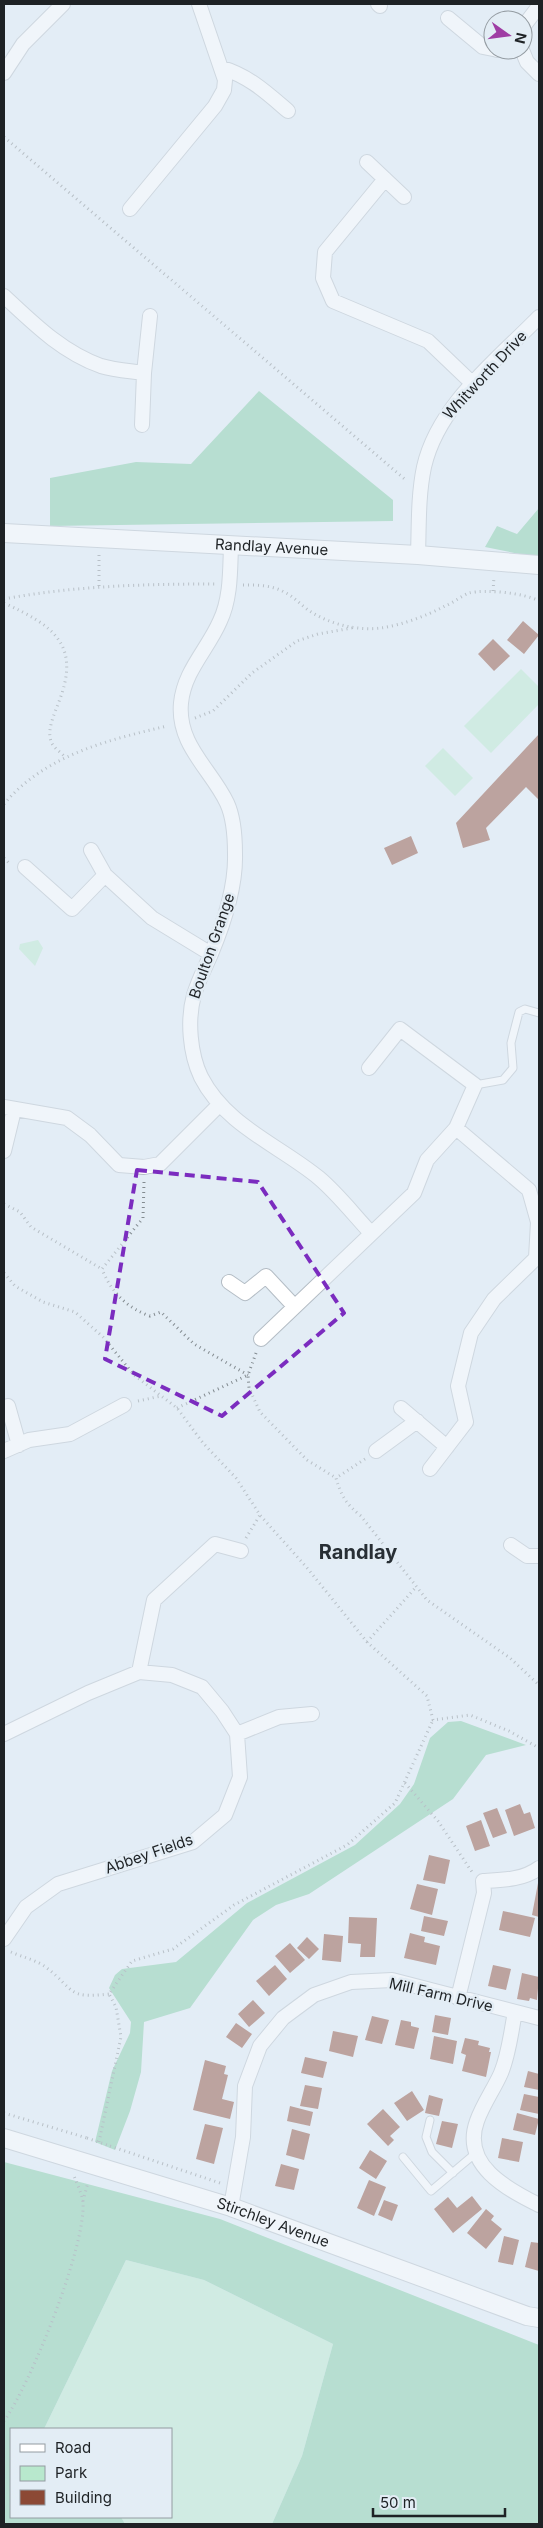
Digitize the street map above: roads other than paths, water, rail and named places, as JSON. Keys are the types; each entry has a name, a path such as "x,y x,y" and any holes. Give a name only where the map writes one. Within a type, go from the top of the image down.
{"street":[{"path":"4,73 23,44 63,4"},
{"path":"130,209 215,106 224,90 225,80 222,68 199,4"},
{"path":"448,18 483,47"},
{"path":"526,60 539,74"},
{"path":"222,68 236,72 256,83 288,111"},
{"path":"367,162 404,196"},
{"path":"385,179 325,252 323,278 333,301 428,341 474,384"},
{"path":"4,296 46,334 70,352 103,366 144,373"},
{"path":"142,425 144,373 150,316"},
{"name":"Whitworth Drive","path":"418,555 420,493 425,466 436,431 456,402 539,317"},
{"name":"Randlay Avenue","path":"4,533 418,555 539,565"},
{"name":"Boulton Grange","path":"231,546 229,584 222,619 212,638 191,669 180,703 186,739 227,804 233,826 235,855 233,881 227,912 194,996 190,1032 201,1077 220,1104 249,1130 319,1178 371,1233"},
{"path":"91,850 105,875 152,918 211,954"},
{"path":"25,867 72,909 105,875"},
{"path":"261,1339 414,1193 427,1160 456,1128 475,1085 400,1029 369,1068"},
{"path":"4,1151 9,1108 66,1118 90,1135 119,1165 144,1167 160,1164 220,1104"},
{"path":"430,1470 466,1422 458,1386 471,1333 494,1298 536,1258 538,1222 529,1190 456,1128"},
{"path":"229,1282 245,1293 266,1276 294,1306"},
{"path":"4,1451 29,1440 70,1434 124,1404"},
{"path":"8,1406 19,1445"},
{"path":"401,1408 447,1447"},
{"path":"376,1451 417,1421"},
{"path":"139,1672 154,1600 215,1544 240,1551"},
{"path":"511,1545 527,1556 539,1556"},
{"path":"4,1734 88,1693 139,1672 172,1675 202,1687 237,1734 279,1717 312,1714"},
{"name":"Abbey Fields","path":"4,1939 26,1907 58,1884 193,1842 225,1815 240,1777 237,1734"},
{"path":"458,1998 484,1893 483,1881 507,1880 532,1873 539,1868"},
{"name":"Mill Farm Drive","path":"230,2207 243,2138 245,2086 260,2046 283,2018 314,1995 351,1982 392,1980 539,2018"},
{"path":"515,2012 502,2070 477,2122 474,2143 482,2166 506,2189 539,2204"},
{"name":"Stirchley Avenue","path":"4,2138 230,2207 518,2313 539,2318"}],"lane":[{"path":"475,1085 503,1080 513,1068 511,1042 519,1012 525,1009 539,1013"},
{"path":"430,2120 426,2137 432,2152 453,2173"},
{"path":"403,2157 431,2191 478,2152"}],"district":[{"name":"Randlay","path":"358,1552"}]}
